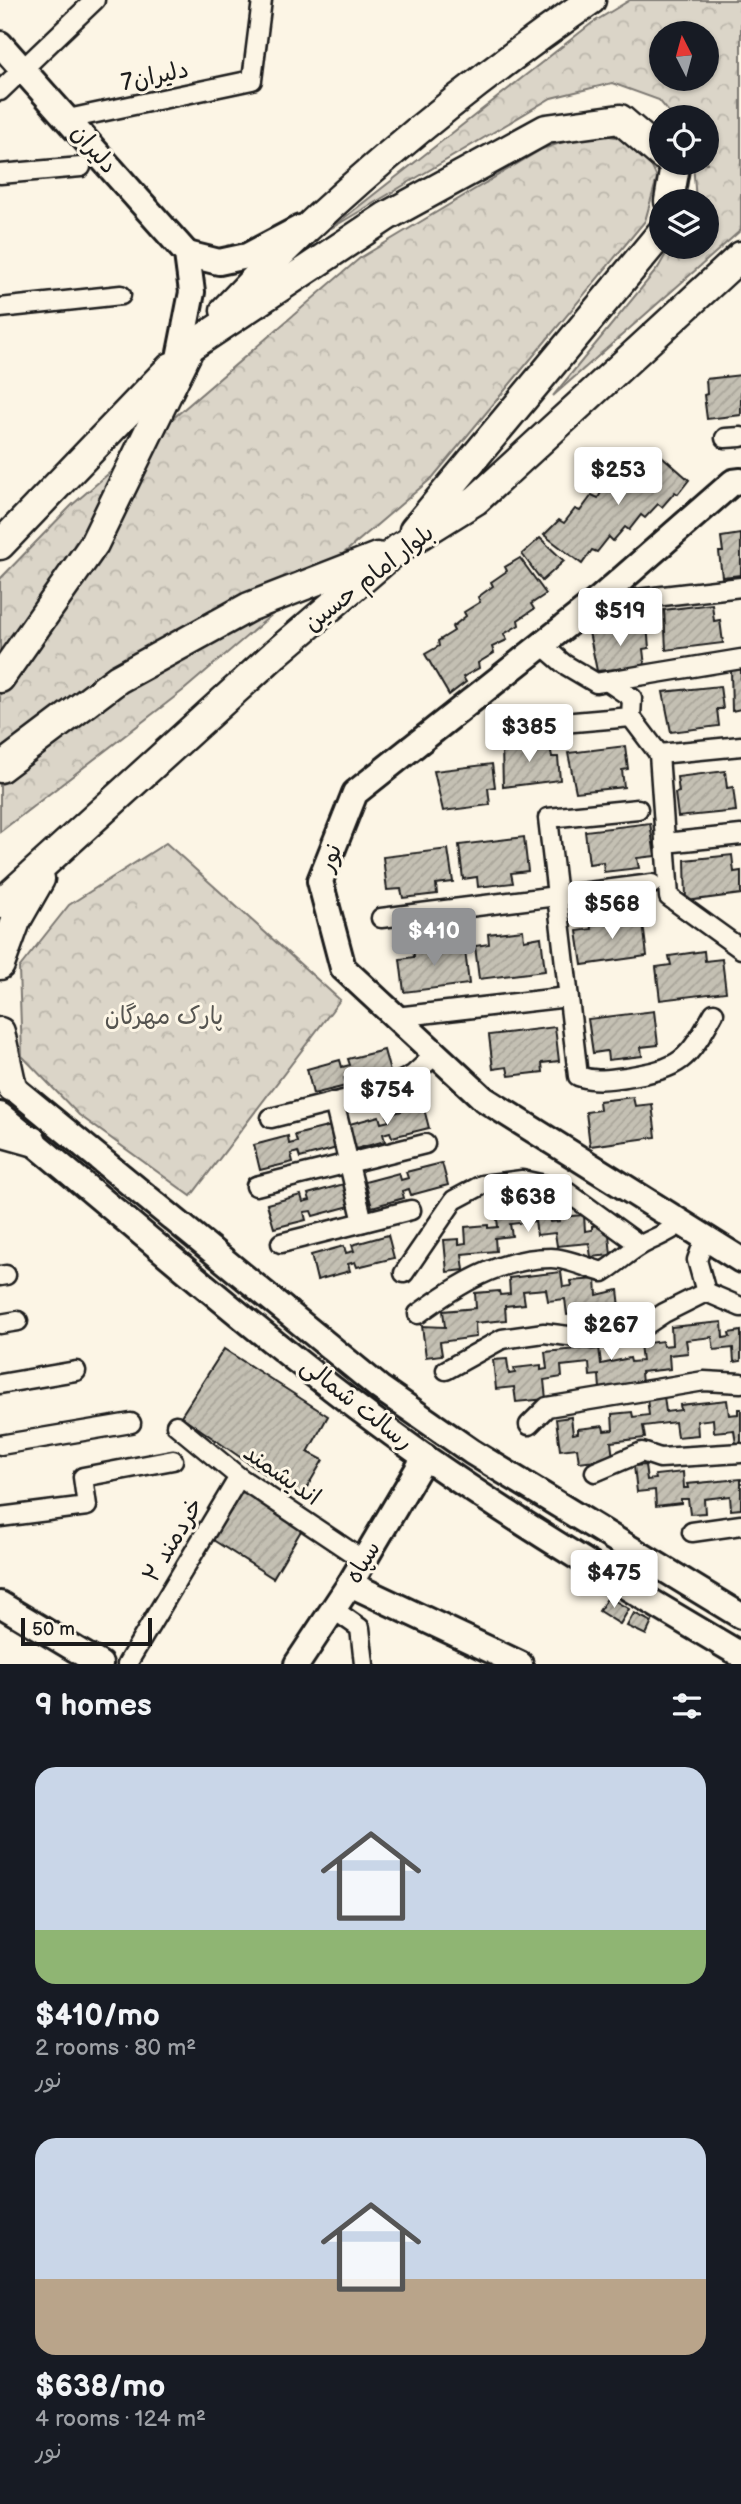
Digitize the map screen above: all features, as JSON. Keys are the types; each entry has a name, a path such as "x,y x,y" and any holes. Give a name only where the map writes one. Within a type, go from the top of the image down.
{"main road":[{"path":"0,545 55,492 185,353 345,191 501,63 591,0"},
{"path":"0,678 94,544 185,353 387,216 547,129 620,119 649,144"},
{"path":"0,768 118,678 249,607 399,548 649,248"},
{"name":"بلوار امام حسین","path":"0,904 275,654 399,548 476,500 741,256"},
{"path":"0,965 16,921 52,857"},
{"path":"0,1032 6,1082"},
{"path":"0,1132 32,1141"}],"street":[{"path":"0,91 22,67 95,0"},
{"name":"دلیران7","path":"68,119 252,80 262,0"},
{"name":"دلیران","path":"0,44 187,254"},
{"path":"0,174 81,167"},
{"path":"185,353 192,292 187,254 219,262 247,256 315,220"},
{"path":"0,308 121,295"},
{"name":"نور","path":"741,481 733,482 598,600 355,793 320,881 343,968 484,1099 741,1261"},
{"path":"628,600 741,587"},
{"path":"542,645 564,664 596,683 741,659"},
{"path":"607,681 632,698 631,717 659,754 669,897 741,949"},
{"path":"551,724 631,717"},
{"path":"659,754 741,746"},
{"path":"638,809 548,818 578,1076 594,1082 670,1068 695,1047 714,1013"},
{"path":"665,843 741,835"},
{"path":"381,918 652,884"},
{"path":"396,1017 568,997"},
{"path":"271,1118 384,1090 413,1075 436,1054"},
{"name":"رسالت شمالی","path":"6,1082 380,1388 472,1452 741,1616"},
{"path":"334,1102 363,1222"},
{"name":"رسالت شمالی","path":"0,1115 176,1261 425,1457 583,1562 741,1655"},
{"path":"256,1186 425,1144"},
{"path":"404,1273 453,1200 482,1185 522,1180 563,1189 640,1245"},
{"path":"281,1244 411,1210"},
{"path":"418,1314 459,1283 503,1266 552,1258 603,1272 622,1262 640,1245 665,1236 681,1223"},
{"path":"705,1238 697,1260 706,1292"},
{"path":"446,1370 502,1339 544,1333 593,1339 631,1335 664,1313 706,1292 741,1307"},
{"path":"0,1384 76,1371"},
{"path":"529,1426 547,1408 704,1381 741,1383"},
{"path":"0,1445 131,1423"},
{"name":"اندیشمند","path":"176,1425 239,1477 363,1560"},
{"path":"595,1472 642,1452 660,1458 741,1453"},
{"name":"سپاه","path":"297,1664 333,1609 359,1589 363,1560 425,1457"},
{"path":"0,1517 87,1506 83,1476 173,1460"},
{"name":"خردمند ۲","path":"127,1664 239,1477"},
{"path":"692,1532 741,1525"},
{"path":"359,1589 520,1664"},
{"path":"697,1589 741,1597"},
{"path":"0,1604 100,1664"},
{"path":"333,1609 360,1628 364,1664"}],"green space":[{"path":"630,0 741,0 741,230 719,249 719,189 695,189 694,175 719,175 719,105 663,105 659,100 612,83 551,98 330,229 592,23"},
{"path":"591,133 640,141 649,161 649,175 656,175 657,178 654,189 649,189 649,207 645,221 433,477 185,689 0,832 0,579 72,505 360,258 542,149"},
{"path":"663,259 708,259 553,396"},
{"name":"پارک مهرگان","path":"166,843 340,1000 191,1196 79,1115 22,1056 19,968 69,905"}],"building":[{"path":"741,375 741,415 707,419 704,395 707,394 706,379"},
{"path":"656,451 689,480 678,494 675,492 662,507 658,504 645,518 641,515 629,530 625,527 613,541 609,537 597,552 592,550 582,564 544,535 559,520 564,523 575,509 580,511 592,495 598,498 606,484 611,488 622,474 627,476 639,461 645,464"},
{"path":"741,534 741,575 722,577 719,552 723,552 721,537"},
{"path":"540,538 564,561 542,581 522,554"},
{"path":"520,558 546,594 531,604 534,609 518,620 519,625 504,634 507,640 492,647 494,653 478,663 479,668 463,677 466,682 449,695 425,654 439,646 438,641 454,631 452,627 466,616 464,612 480,602 478,597 493,586 491,582 507,571 505,567"},
{"path":"712,604 714,621 720,620 723,643 666,650 664,610"},
{"path":"647,625 649,648 643,649 645,666 597,671 589,632"},
{"path":"741,669 741,709 732,711 731,670"},
{"path":"720,686 723,709 717,709 719,726 671,732 663,692"},
{"path":"549,741 552,757 558,757 560,780 503,787 502,747"},
{"path":"625,746 628,769 622,770 624,787 576,792 568,753"},
{"path":"492,764 495,787 488,788 490,805 443,811 434,771"},
{"path":"725,771 727,788 733,787 736,811 678,817 675,793 679,792 677,777"},
{"path":"650,823 655,856 637,858 639,868 604,872 603,862 589,864 585,831"},
{"path":"524,837 528,871 511,873 513,883 478,887 477,877 463,879 459,845"},
{"path":"448,849 453,882 436,884 437,894 403,898 401,889 387,890 383,857"},
{"path":"732,855 734,872 741,871 741,894 686,901 685,860"},
{"path":"625,916 626,925 643,923 647,956 582,965 577,931 592,929 591,920"},
{"path":"523,930 524,940 541,937 545,971 479,979 475,946 489,944 488,934"},
{"path":"447,943 448,952 465,950 469,984 404,992 400,959 414,957 413,947"},
{"path":"704,951 705,961 722,959 726,992 660,1000 656,967 671,965 669,956"},
{"path":"654,1011 658,1045 641,1047 642,1056 608,1060 607,1051 593,1053 588,1019"},
{"path":"555,1027 559,1061 542,1063 543,1072 509,1076 507,1067 493,1069 489,1035"},
{"path":"384,1050 390,1072 353,1082 351,1076 344,1078 346,1086 313,1094 307,1069 340,1060 342,1067 350,1065 348,1059"},
{"path":"633,1097 635,1106 652,1104 656,1137 590,1146 586,1112 600,1110 599,1101"},
{"path":"423,1105 429,1128 392,1137 390,1132 383,1134 385,1141 352,1150 346,1125 379,1116 381,1123 389,1121 387,1115"},
{"path":"331,1126 337,1148 300,1158 298,1152 291,1154 293,1162 260,1170 254,1145 288,1136 289,1144 297,1142 295,1135"},
{"path":"442,1163 448,1185 411,1195 409,1189 402,1191 404,1198 372,1207 365,1182 399,1173 401,1180 408,1178 406,1172"},
{"path":"344,1184 350,1206 313,1216 311,1211 304,1212 306,1220 274,1228 267,1204 301,1195 303,1202 310,1200 308,1194"},
{"path":"548,1205 550,1222 560,1221 559,1217 584,1215 585,1231 592,1230 592,1226 608,1224 611,1255 591,1257 589,1243 557,1246 555,1233 537,1235 535,1221 510,1224 512,1236 495,1238 496,1251 462,1254 464,1270 447,1272 444,1240 459,1239 459,1244 466,1243 465,1227 498,1227 496,1211"},
{"path":"388,1235 394,1258 357,1267 355,1262 348,1264 350,1271 317,1280 311,1255 344,1246 346,1253 354,1251 352,1245"},
{"path":"561,1272 563,1287 572,1286 571,1281 596,1279 597,1295 618,1290 622,1324 598,1327 596,1312 567,1315 565,1299 548,1301 546,1289 523,1291 525,1304 505,1306 506,1320 475,1323 476,1337 440,1342 442,1355 426,1357 422,1326 445,1327 443,1311 476,1308 475,1293 499,1291 500,1295 510,1294 509,1278"},
{"path":"722,1322 723,1338 730,1337 729,1333 741,1331 741,1361 734,1362 733,1348 714,1350 712,1337 686,1340 688,1353 669,1355 670,1369 641,1372 642,1384 600,1389 599,1375 590,1376 589,1363 561,1366 562,1377 544,1380 546,1399 516,1402 514,1387 496,1389 493,1360 507,1359 509,1374 515,1373 514,1368 541,1365 541,1370 547,1369 545,1352 599,1347 601,1364 630,1358 631,1362 642,1361 640,1344 662,1341 663,1346 672,1345 671,1327"},
{"path":"224,1349 328,1416 308,1452 323,1460 300,1499 181,1416"},
{"path":"664,1396 666,1412 681,1410 680,1405 727,1400 729,1415 738,1414 738,1409 741,1409 741,1443 736,1444 734,1430 714,1432 713,1419 697,1421 698,1435 677,1437 675,1422 643,1426 645,1438 611,1442 613,1458 579,1462 577,1448 560,1450 556,1419 571,1417 573,1434 578,1433 578,1429 603,1426 604,1431 613,1430 612,1414 632,1412 633,1417 649,1415 647,1398"},
{"path":"645,1465 647,1480 656,1479 655,1475 683,1472 684,1488 688,1488 687,1484 741,1479 741,1509 731,1510 730,1496 704,1499 705,1513 690,1514 688,1499 681,1499 681,1503 656,1506 655,1490 637,1492 634,1466"},
{"path":"242,1490 302,1529 273,1578 213,1540"},
{"path":"608,1597 629,1609 620,1624 599,1611"},
{"path":"634,1613 652,1622 646,1635 627,1626"}]}
